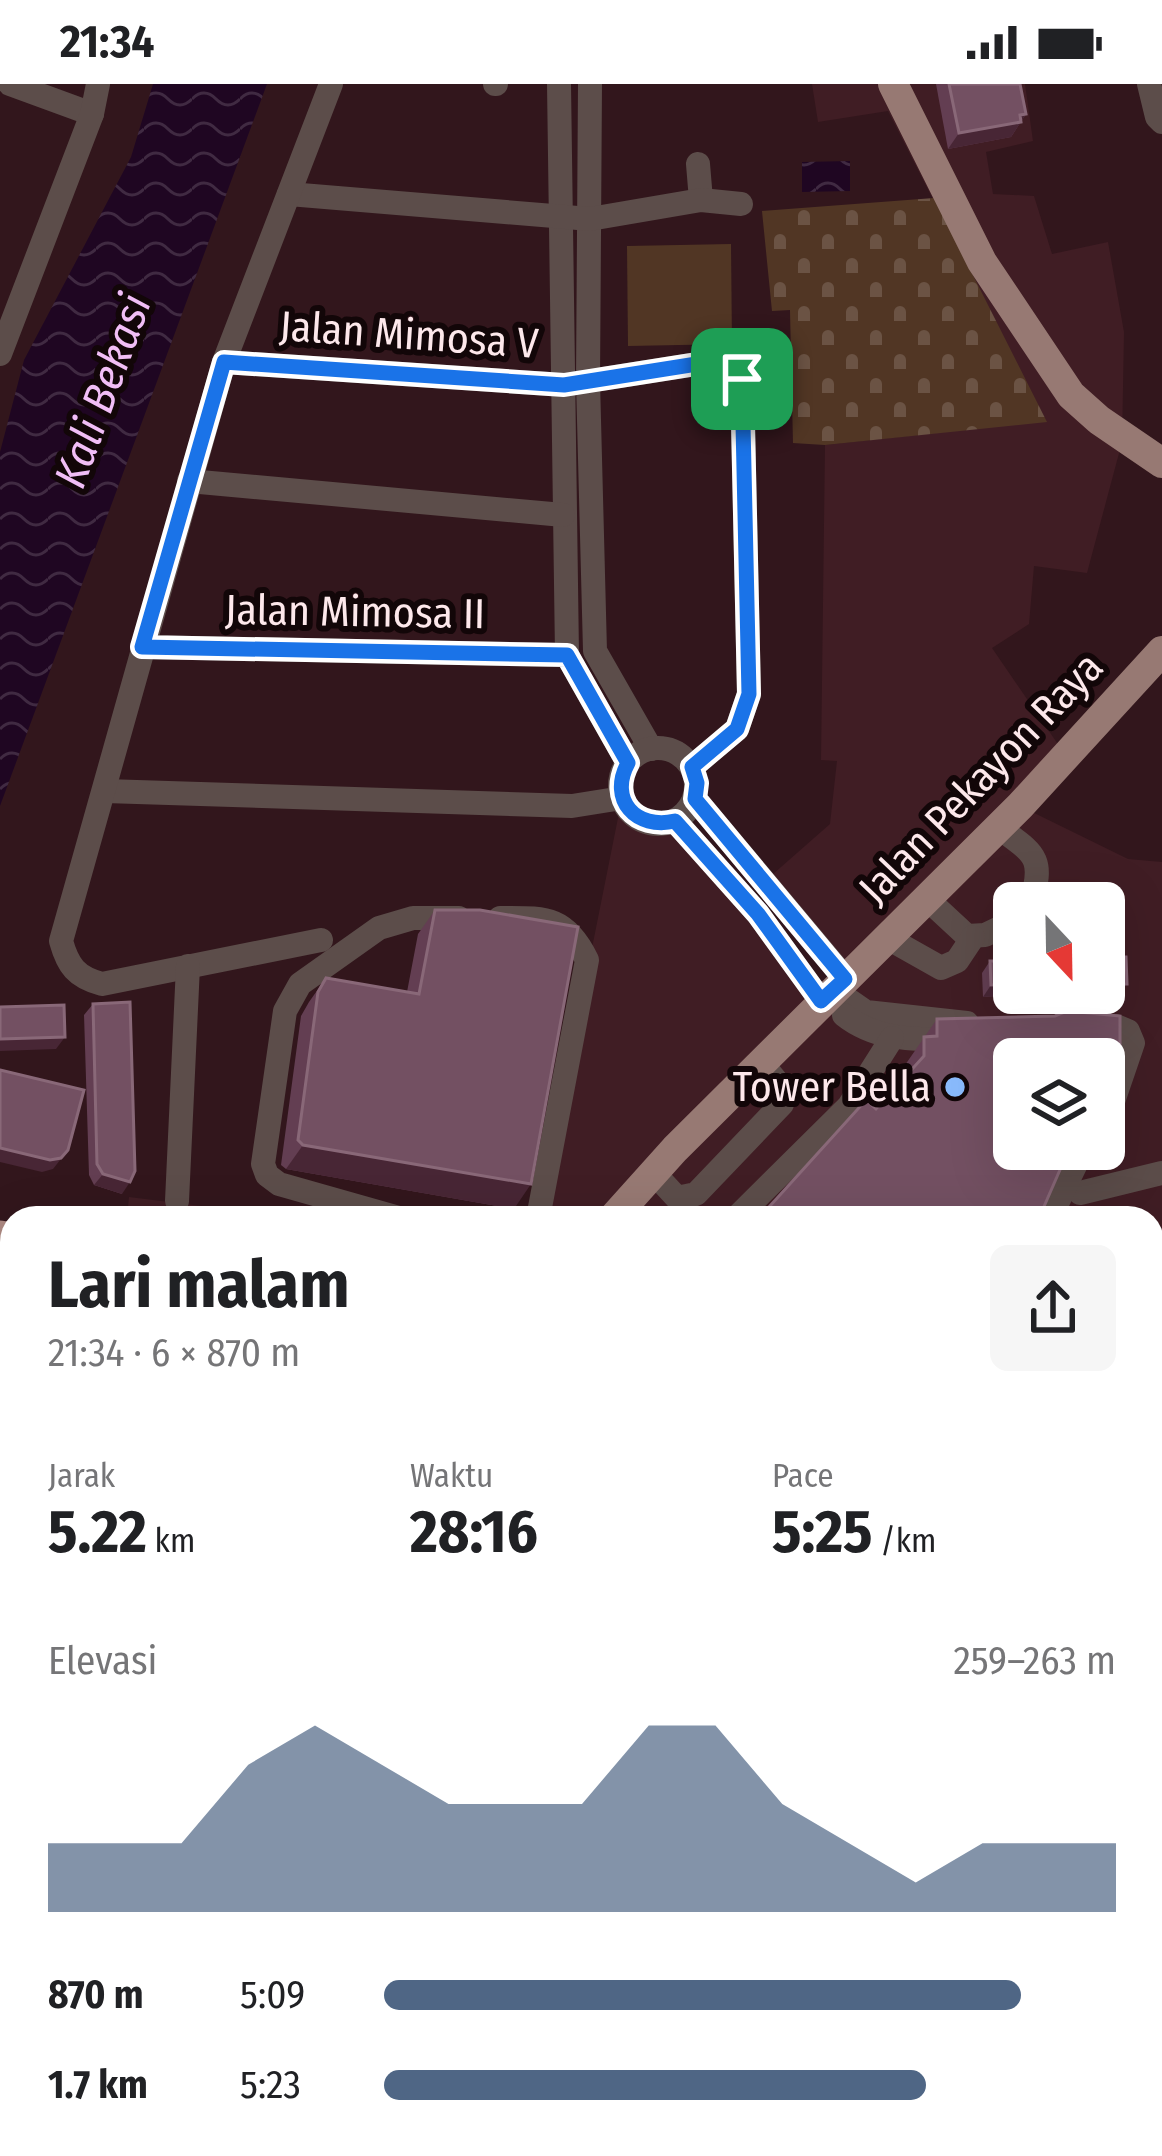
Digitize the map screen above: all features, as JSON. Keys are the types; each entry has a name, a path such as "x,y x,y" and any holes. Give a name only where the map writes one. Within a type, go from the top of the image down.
{"main road":[{"path":"893,84 982,262 1071,395 1162,463"},
{"name":"Jalan Pekayon Raya","path":"620,1206 998,827 1162,651"},
{"name":"Jalan Pekayon Raya","path":"621,1206 760,1063"}],"street":[{"path":"10,84 92,114"},
{"path":"0,354 11,287 92,114 98,84"},
{"path":"320,940 102,984 84,979 68,964 61,941 224,362 331,84"},
{"path":"559,84 560,215 576,383 579,604 567,655 628,763"},
{"path":"590,84 590,219 563,515 579,604 595,651 651,749"},
{"path":"1148,84 1162,122"},
{"path":"698,164 701,200"},
{"path":"289,194 590,219 701,200 742,204"},
{"name":"Jalan Mimosa V","path":"224,362 576,383 691,363 715,365 742,379 749,694 737,729 692,767"},
{"path":"189,482 563,515"},
{"name":"Jalan Mimosa II","path":"142,647 567,655"},
{"path":"651,749 667,749 681,756 692,767 697,783 695,799 675,821 659,825 629,812 622,798 622,774 628,763 651,749"},
{"path":"105,790 572,806 622,798"},
{"path":"675,821 831,992 866,1012 986,1032 892,1038 856,1024 831,992 695,799"},
{"path":"998,827 1035,855 1038,882"},
{"path":"926,898 967,936 993,931"},
{"path":"357,1206 279,1184 267,1175 263,1164 285,1011 300,984 379,928 413,918 549,919 566,928 587,960 540,1206"},
{"path":"886,937 941,968 957,961 973,937"},
{"path":"177,1201 188,966"},
{"path":"1090,1038 1073,1035 1116,1026 1128,1031 1133,1043 1125,1066"},
{"path":"748,1206 849,1106 892,1038"},
{"path":"653,1172 677,1198 696,1194 782,1104 782,1088 760,1063"},
{"path":"1056,1206 1073,1170"},
{"path":"1073,1206 1088,1170"},
{"path":"1080,1192 1162,1173"}],"shaded area":[{"path":"812,84 1025,84 1033,141 986,152 993,194 1034,196 1052,254 1108,242 1124,332 1122,442 1087,573 1034,566 1029,624 992,648 1066,756 1020,806 1128,859 1162,862 1162,1206 540,1206 622,798 643,821 659,825 675,821 820,1001 844,979 764,882 830,824 837,761 821,760 825,445 1046,421 888,111 818,122"},
{"path":"129,1197 201,1206 128,1206"}],"green space":[{"path":"934,198 1047,422 825,445 793,443 790,310 772,311 762,211"},
{"path":"731,244 732,344 628,346 627,246"}],"water":[{"name":"Kali Bekasi","path":"153,84 267,84 0,806 0,452 24,360 131,157"},
{"path":"850,161 850,191 802,192 802,162"}],"building":[{"path":"949,84 1020,84 1026,114 1020,115 1021,122 959,133"},
{"path":"435,910 480,910 578,927 531,1184 303,1145 298,1140 318,992 326,978 419,994"},
{"path":"130,1002 135,1171 130,1182 103,1174 97,1164 93,1004"},
{"path":"64,1005 65,1037 0,1039 0,1007"},
{"path":"1120,1016 1120,1038 993,1038 993,1170 1060,1170 1044,1206 770,1206 866,1100 876,1109 924,1056 924,1037 937,1036 937,1019"},
{"path":"0,1070 84,1090 68,1150 61,1158 50,1160 0,1148"}],"place":[{"name":"Tower Bella","path":"955,1087"}],"route":[{"path":"224,362 564,385 703,363 742,379 749,694 737,729 692,767 695,799 845,979 821,1001 758,914 675,821 659,825 629,812 620,786 628,763 567,655 142,647 224,362"}]}
